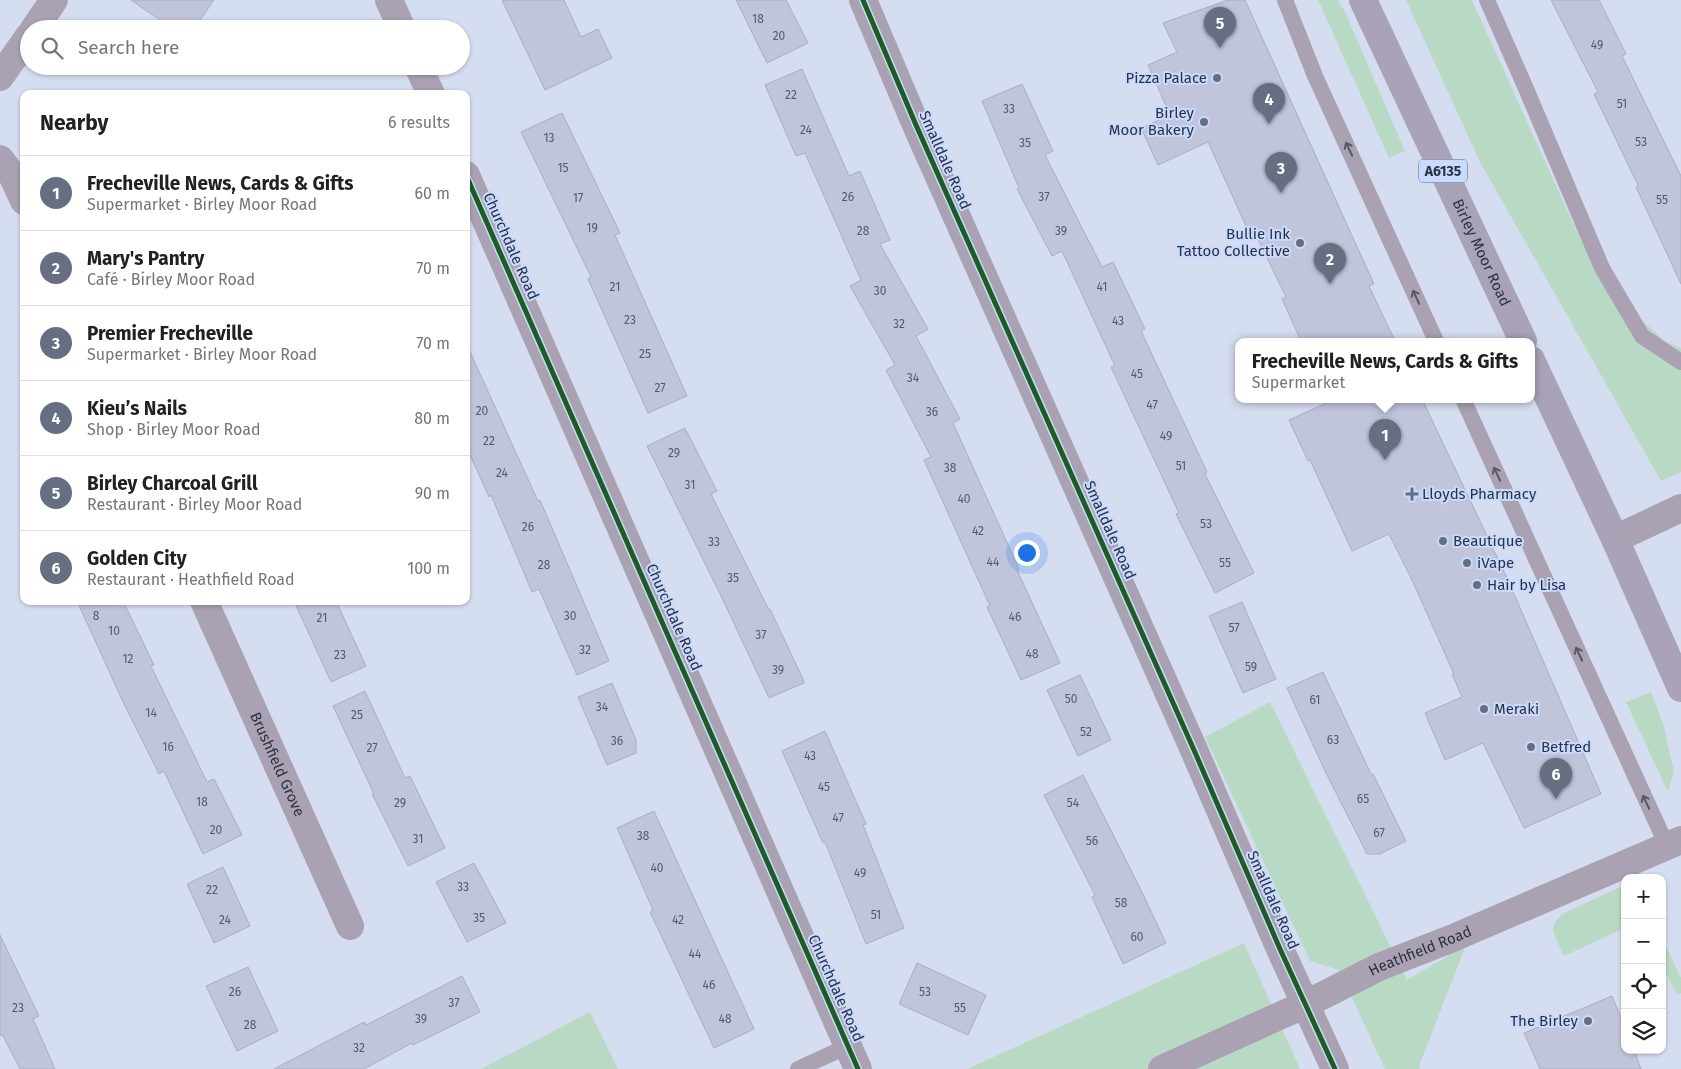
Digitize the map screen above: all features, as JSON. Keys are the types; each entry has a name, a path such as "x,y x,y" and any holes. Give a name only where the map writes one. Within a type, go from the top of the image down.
{"main road":[{"name":"Birley Moor Road","path":"1363,0 1521,338"},
{"path":"1535,369 1615,539 1681,688"}],"street":[{"path":"40,20 54,0"},
{"path":"389,0 398,20"},
{"name":"Smalldale Road","path":"863,0 920,134 1194,750 1280,949 1335,1069"},
{"path":"0,78 20,49"},
{"path":"422,75 428,90"},
{"path":"0,159 12,175 20,192"},
{"name":"Churchdale Road","path":"470,184 853,1057"},
{"path":"1615,539 1681,508"},
{"name":"Brushfield Grove","path":"206,605 350,926"},
{"name":"Heathfield Road","path":"1162,1069 1306,1004 1379,967 1453,938 1674,843"}],"lane":[{"path":"1285,0 1315,76 1435,338"},
{"path":"1487,0 1602,268 1642,336 1681,362"},
{"path":"1464,403 1674,843"},
{"path":"798,1069 853,1057"}],"green space":[{"path":"1318,0 1338,0 1345,12 1405,151 1389,158"},
{"path":"1406,0 1472,0 1572,221 1610,292 1666,342 1681,348 1681,472 1661,481 1479,160"},
{"path":"1651,692 1664,727 1674,771 1668,792 1626,702"},
{"path":"1270,702 1407,980 1466,945 1419,1066 1420,1069 1385,1069 1339,970 1310,961 1205,737"},
{"path":"1621,887 1621,930 1564,956 1553,932 1554,923 1562,914"},
{"path":"1244,943 1300,1069 967,1069"},
{"path":"1666,946 1681,978 1681,993 1677,995 1666,973"},
{"path":"590,1012 618,1069 481,1069"}],"building":[{"path":"131,0 214,0 200,20 160,20"},
{"path":"502,0 564,0 581,37 598,29 612,58 545,90"},
{"path":"736,0 786,0 808,43 767,63"},
{"path":"1228,0 1245,0 1374,284 1369,286 1394,338 1300,338 1282,299 1286,297 1256,235 1251,237 1208,142 1158,165 1141,128 1170,115 1148,65 1177,52 1163,23"},
{"path":"1551,0 1599,0 1626,54 1622,56 1681,176 1681,284 1636,187 1638,185 1594,94 1598,92"},
{"path":"802,69 849,176 860,171 890,240 880,244 928,329 916,336 960,419 953,423 1060,663 1021,680 987,607 990,606 924,460 931,457 886,370 895,365 850,286 861,280 805,153 796,156 765,85"},
{"path":"1022,84 1053,151 1045,155 1102,267 1113,262 1145,329 1141,331 1207,472 1205,474 1254,573 1215,593 1176,514 1179,513 1111,367 1115,366 1062,251 1052,256 1017,189 1019,188 982,101"},
{"path":"562,113 620,233 615,235 687,396 648,413 588,279 591,277 521,132"},
{"path":"470,352 538,501 540,500 609,661 577,675 539,589 532,592 491,495 489,497 470,455"},
{"path":"1326,403 1424,403 1508,580 1601,794 1524,828 1483,743 1445,760 1425,713 1462,697 1452,674 1454,674 1412,580 1389,534 1352,551 1310,460 1308,461 1289,420"},
{"path":"685,428 717,491 711,494 770,609 803,679 804,683 769,698 647,446"},
{"path":"1242,602 1276,679 1243,693 1209,616"},
{"path":"79,605 125,605 154,665 151,666 207,782 214,779 242,835 203,854 164,771 159,774 124,704"},
{"path":"296,605 338,605 366,666 331,682"},
{"path":"1323,672 1371,774 1373,774 1406,841 1380,854 1367,854 1324,769 1287,688"},
{"path":"1080,675 1111,740 1078,756 1047,690"},
{"path":"612,683 636,740 636,753 607,765 578,697"},
{"path":"365,691 405,778 410,776 445,848 408,866 372,794 374,794 333,706"},
{"path":"825,731 866,824 863,825 904,928 866,944 825,842 823,843 782,751"},
{"path":"1083,775 1166,943 1123,964 1092,897 1095,895 1044,795"},
{"path":"654,811 754,1029 714,1048 650,912 653,910 617,828"},
{"path":"474,863 506,923 467,942 436,882"},
{"path":"223,867 250,926 214,943 187,884"},
{"path":"0,935 39,1016 33,1019 55,1069 20,1069 2,1034 0,1036"},
{"path":"917,963 986,995 968,1035 899,1004"},
{"path":"248,967 278,1031 237,1051 206,986"},
{"path":"462,976 480,1012 413,1045 412,1043 364,1069 274,1069 364,1022 366,1025"},
{"name":"The Birley","path":"1612,996 1621,1018 1621,1054 1635,1054 1641,1069 1540,1069 1524,1033"}],"cycle path":[{"path":"863,0 916,125 1194,750 1280,949 1335,1069"},
{"path":"470,184 858,1069"}],"place":[{"name":"Birley Charcoal Grill","path":"1220,48"},
{"name":"Pizza Palace","path":"1217,78"},
{"name":"Birley Moor Bakery","path":"1204,122"},
{"name":"Kieu’s Nails","path":"1269,124"},
{"name":"Premier Frecheville","path":"1281,193"},
{"name":"Bullie Ink Tattoo Collective","path":"1300,243"},
{"name":"Mary's Pantry","path":"1330,284"},
{"name":"Frecheville News, Cards & Gifts","path":"1385,460"},
{"name":"Lloyds Pharmacy","path":"1412,494"},
{"name":"Beautique","path":"1443,541"},
{"name":"iVape","path":"1467,563"},
{"name":"Hair by Lisa","path":"1477,585"},
{"name":"Meraki","path":"1484,709"},
{"name":"Betfred","path":"1531,747"},
{"name":"Golden City","path":"1556,799"},
{"name":"The Birley","path":"1588,1021"}]}
